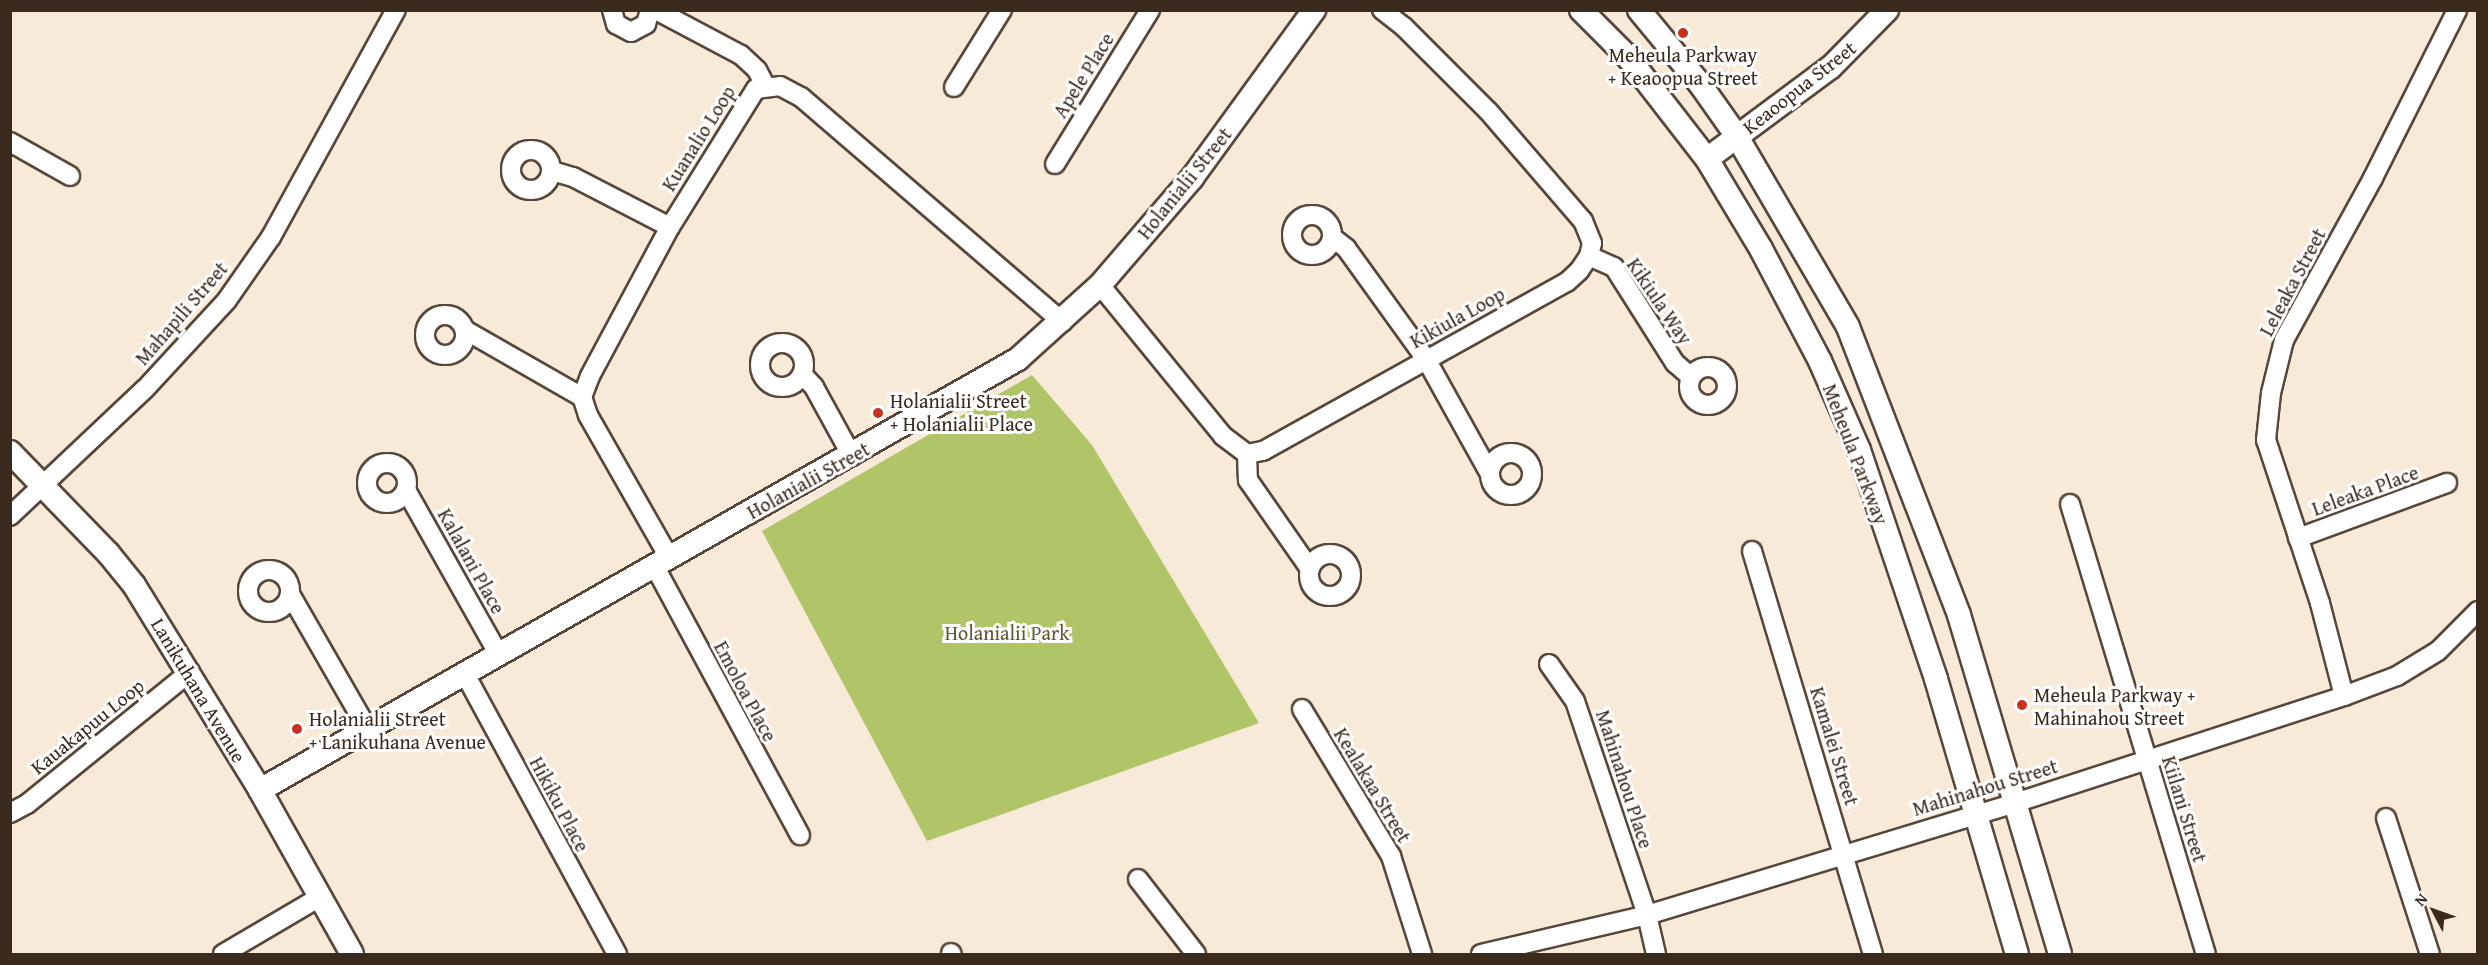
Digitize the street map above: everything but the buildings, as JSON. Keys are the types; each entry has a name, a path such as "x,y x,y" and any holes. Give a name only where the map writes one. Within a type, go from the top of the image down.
{"street":[{"name":"Mahapili Street","path":"10,516 145,389 227,300 271,237 396,10"},
{"path":"612,10 616,24 631,32 646,24 650,10"},
{"path":"656,10 741,55 757,70 765,85"},
{"path":"954,87 1002,10"},
{"name":"Apele Place","path":"1055,164 1150,10"},
{"name":"Holanialii Street","path":"260,790 852,456 1018,358 1063,322 1100,285 1192,178 1314,10"},
{"path":"1382,10 1404,27 1530,157 1583,221 1592,243 1589,256"},
{"name":"Meheula Parkway","path":"1581,10 1627,56 1707,159 1761,249 1820,361 1859,450 1936,679 2017,954"},
{"name":"Meheula Parkway","path":"1639,10 1700,84 1736,135 1848,327 1959,615 2060,954"},
{"name":"Keaoopua Street","path":"1707,159 1736,135 1831,67 1887,10"},
{"name":"Leleaka Street","path":"2344,696 2320,603 2266,440 2271,393 2284,340 2373,178 2457,10"},
{"name":"Kuanalio Loop","path":"582,397 590,376 670,227 747,99 765,85 780,86 801,97 1063,322"},
{"path":"10,142 70,176"},
{"path":"552,171 573,177 670,227"},
{"path":"1332,237 1346,248 1426,359 1489,472"},
{"name":"Kikiula Loop","path":"1247,454 1263,451 1567,282 1589,256"},
{"name":"Kikiula Way","path":"1589,256 1614,267 1675,363 1691,377"},
{"path":"1100,285 1223,436 1247,454 1248,480 1310,569"},
{"path":"465,330 582,397 588,415 662,563"},
{"path":"802,374 814,387 852,456"},
{"name":"Lanikuhana Avenue","path":"10,452 121,569 190,672 260,790 318,898 352,954"},
{"name":"Leleaka Place","path":"2298,538 2447,483"},
{"name":"Kalalani Place","path":"406,490 499,655"},
{"name":"Kiilani Street","path":"2070,504 2206,954"},
{"name":"Kamalei Street","path":"1752,551 1873,954"},
{"name":"Emoloa Place","path":"662,563 800,835"},
{"path":"290,594 367,728"},
{"name":"Mahinahou Street","path":"1480,954 1647,915 1844,853 2015,803 2344,696 2397,676 2438,651 2478,611"},
{"name":"Mahinahou Place","path":"1549,664 1575,701 1647,915 1656,954"},
{"name":"Kauakapuu Loop","path":"10,813 27,804 190,672"},
{"name":"Hikiku Place","path":"465,674 617,954"},
{"name":"Kealakaa Street","path":"1302,709 1391,856 1422,954"},
{"path":"2386,818 2430,954"},
{"path":"1138,879 1196,954"},
{"path":"223,954 318,898"}],"green space":[{"name":"Holanialii Park","path":"1032,375 1092,445 1259,723 927,841 762,531"}],"place":[{"name":"Meheula Parkway + Keaoopua Street","path":"1683,33"},
{"name":"Holanialii Street + Holanialii Place","path":"878,413"},
{"name":"Meheula Parkway + Mahinahou Street","path":"2022,705"},
{"name":"Holanialii Street + Lanikuhana Avenue","path":"297,729"}]}
